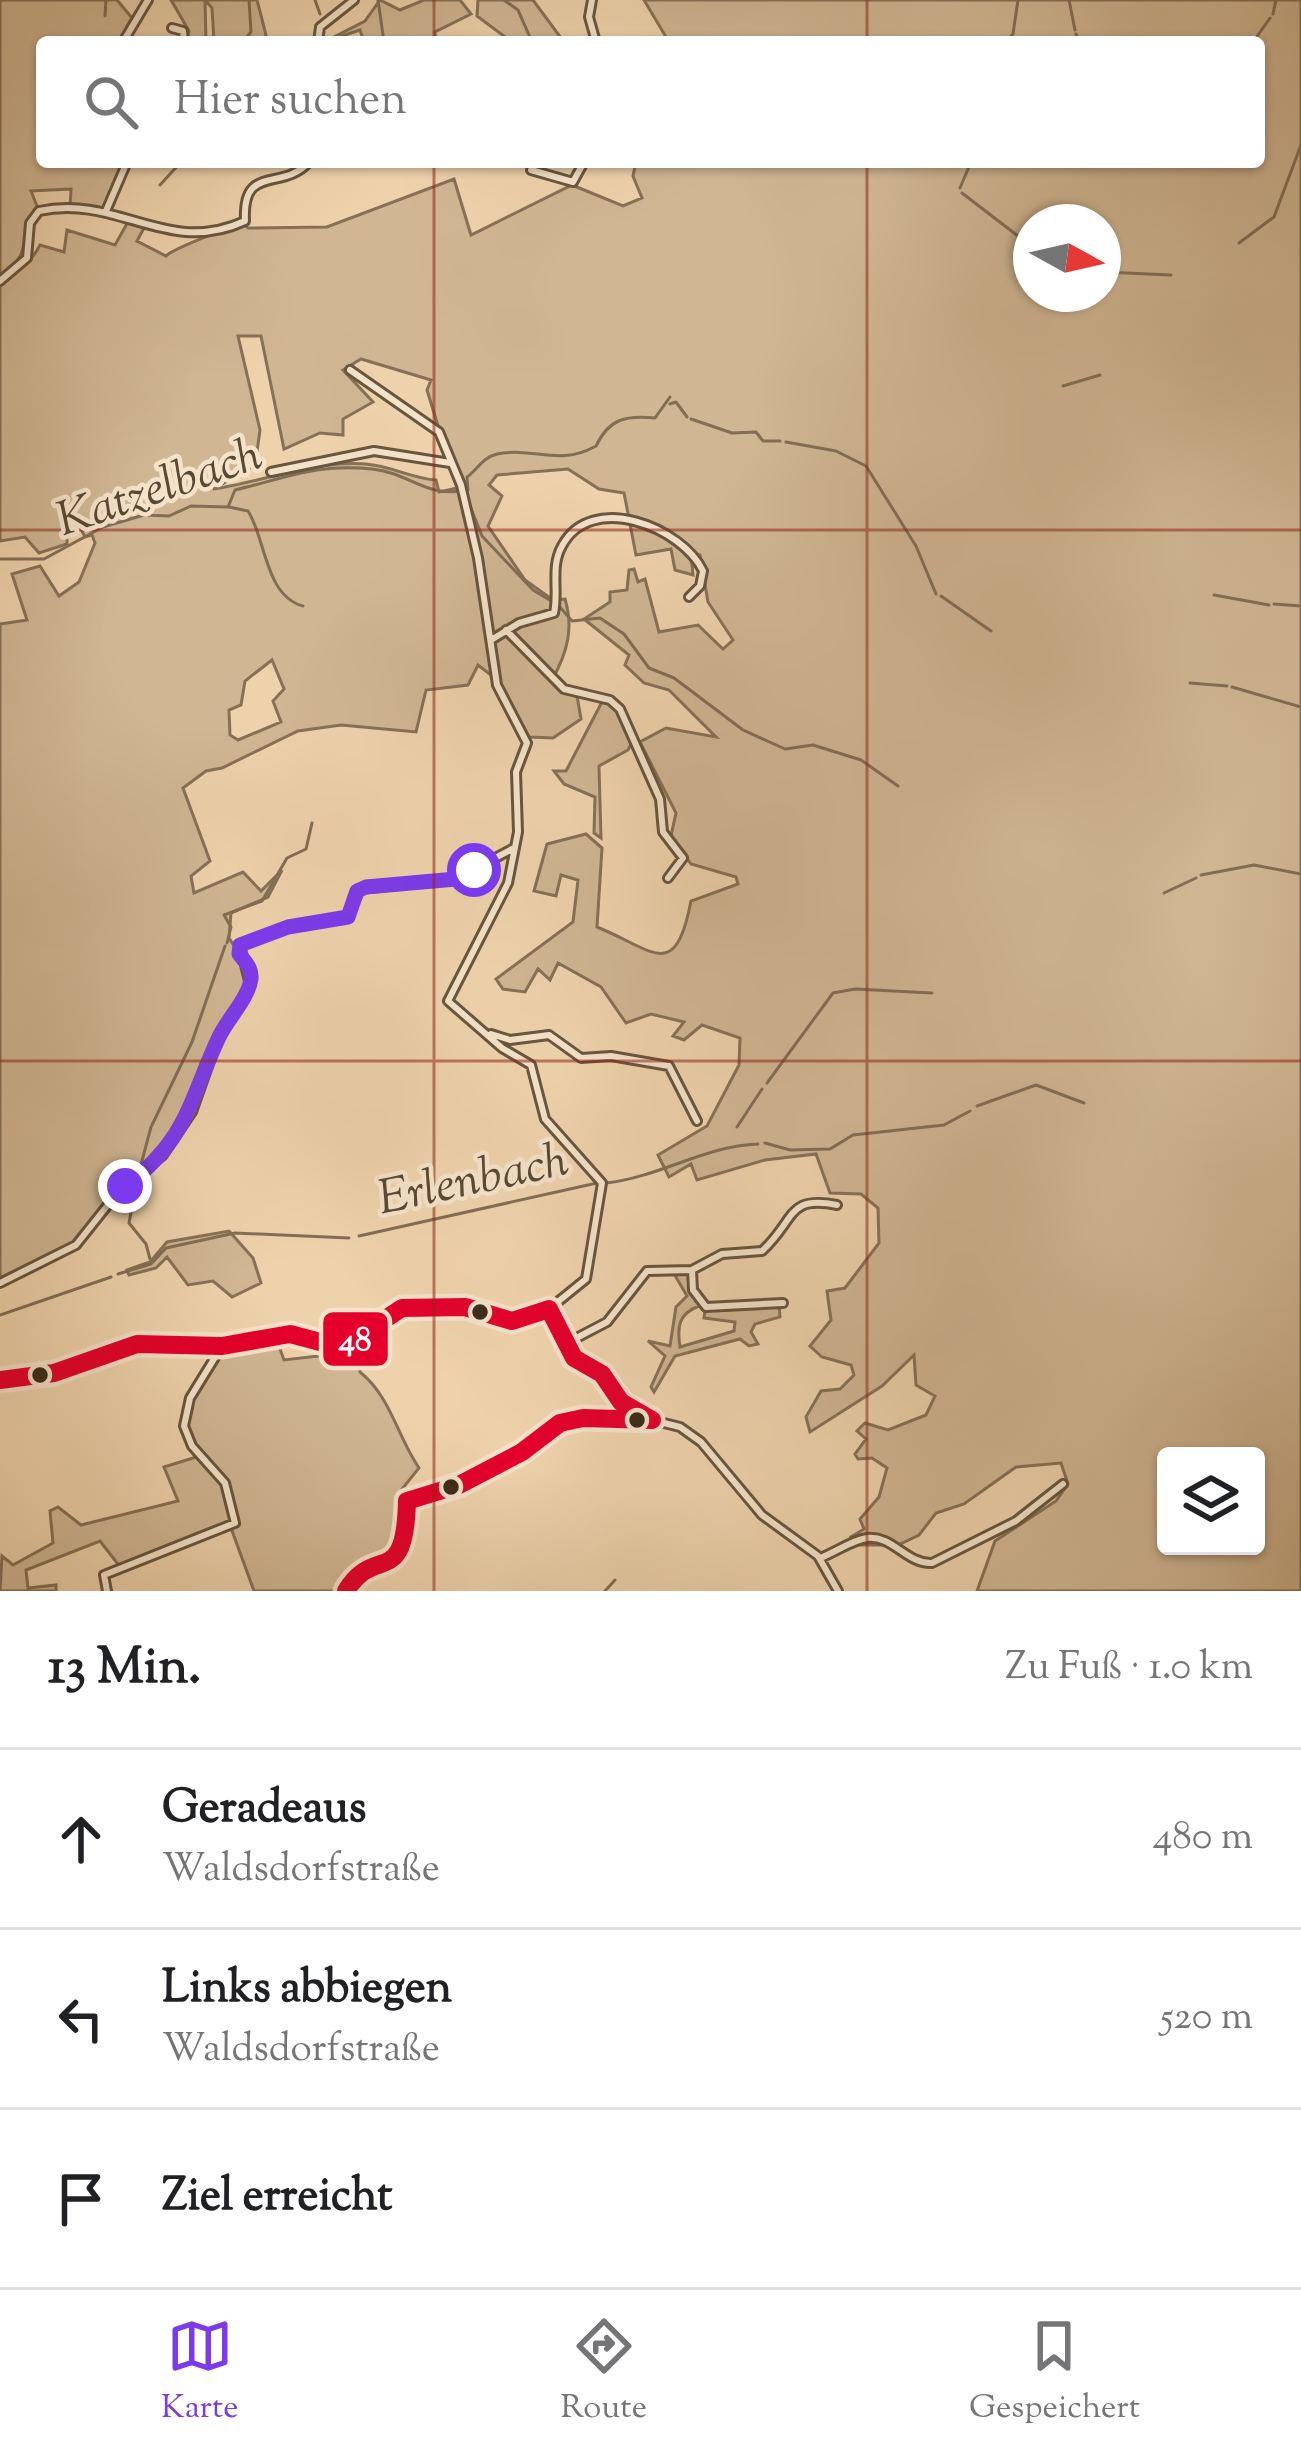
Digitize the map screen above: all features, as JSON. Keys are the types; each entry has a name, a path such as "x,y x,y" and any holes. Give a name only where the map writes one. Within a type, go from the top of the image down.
{"street":[{"path":"127,36 148,0"},
{"path":"319,36 320,27 353,0"},
{"path":"592,0 589,17 594,36"},
{"path":"172,28 183,31 183,36"},
{"path":"106,211 125,168"},
{"path":"0,281 27,259 36,212 106,211 165,232 200,235 245,221 250,190 261,181 296,175 303,168"},
{"path":"531,170 560,183 573,182 581,168"},
{"path":"0,1380 54,1373 137,1344 222,1346 290,1334 324,1342 352,1341 402,1308 465,1307 512,1321 549,1309 587,1276 602,1184 545,1119 532,1065 487,1034 448,998 506,887 518,832 516,772 526,738 497,685 462,492 432,424 375,392 350,370"},
{"path":"271,472 374,451 450,463"},
{"path":"491,640 554,613 562,545 584,522 599,517 661,530 681,543 703,571 700,586 688,597"},
{"path":"506,631 564,688 610,700 628,721 660,800 663,832 683,858 668,878"},
{"path":"0,1283 76,1245 119,1191 170,1146 192,1112 217,1041 250,985 250,969 239,954 243,943 288,927 348,917 360,889 456,879 512,849"},
{"path":"487,1034 509,1040 550,1035 581,1058 611,1056 668,1066 698,1121"},
{"path":"565,1344 607,1322 647,1271 692,1270 722,1254 761,1251 801,1203 821,1199 837,1205"},
{"path":"692,1270 694,1289 706,1307 783,1303"},
{"path":"549,1309 574,1358 602,1374 621,1402 694,1436 762,1515 820,1558 838,1591"},
{"path":"107,1591 104,1575 235,1522 225,1483 192,1446 184,1426 190,1398 222,1346"},
{"path":"346,1591 352,1580 398,1560 406,1544 406,1501 452,1488 522,1453 560,1423 652,1420"},
{"path":"820,1558 865,1538 892,1545 917,1563 932,1562 1016,1521 1063,1484"}],"shaded area":[{"path":"0,0 117,0 132,18 122,36 36,36 36,168 123,168 104,210 70,208 71,189 31,191 37,206 22,251 0,280"},
{"path":"171,0 205,0 206,36 188,36"},
{"path":"205,0 257,0 266,35 214,36 212,8"},
{"path":"380,0 400,10 424,0 460,0 471,14 435,32 435,36 362,36 360,30 336,36 365,21"},
{"path":"478,0 533,0 560,36 504,36 477,16"},
{"path":"644,0 1301,0 1301,1591 977,1591 995,1541 1056,1501 1068,1484 1061,1463 1016,1467 964,1504 936,1513 919,1535 898,1545 857,1545 851,1537 864,1529 860,1519 879,1497 887,1468 872,1458 858,1459 855,1454 866,1439 857,1431 865,1423 888,1430 926,1415 935,1396 916,1385 914,1355 882,1386 810,1432 806,1417 821,1391 840,1389 854,1375 851,1365 822,1357 810,1346 831,1320 827,1291 845,1288 879,1243 878,1208 861,1194 830,1193 816,1154 765,1160 697,1180 691,1164 669,1177 658,1155 707,1126 739,1065 740,1038 702,1025 684,1040 673,1036 684,1022 651,1014 626,1023 601,987 558,963 550,980 538,969 525,992 503,989 496,979 573,922 578,880 561,875 556,896 534,891 547,844 586,834 602,848 597,927 648,951 669,951 678,943 691,901 738,884 736,877 691,864 671,836 676,813 640,742 666,728 716,737 669,690 644,683 625,665 629,655 584,619 610,602 610,592 627,590 629,570 634,569 638,582 645,579 659,632 698,625 723,649 733,640 708,602 700,555 691,553 693,575 675,570 671,549 636,555 624,493 599,489 568,469 497,475 489,485 502,496 488,526 525,580 553,600 565,599 568,641 552,680 577,696 581,719 553,738 529,737 500,682 478,665 468,685 426,690 416,732 341,725 298,731 222,768 206,771 183,788 210,861 191,876 194,893 243,872 261,891 282,870 268,897 231,913 229,938 250,970 249,984 227,1019 192,1111 162,1154 133,1177 75,1243 0,1282 0,624 27,620 12,574 40,566 59,596 79,582 95,543 92,535 85,537 74,516 67,517 67,544 39,553 25,537 0,541 0,283 40,245 64,252 67,230 115,245 129,220 144,228 137,241 166,256 243,223 248,228 327,227 454,179 471,235 572,185 623,206 642,198 635,168 1265,168 1265,36 665,36","holes":["238,336 261,336 284,449 320,433 343,435 343,419 373,402 343,370 361,359 431,380 427,390 457,488 439,492 436,480 375,465 347,464 213,489 255,466 260,430","272,660 284,689 273,701 281,722 238,740 230,735 229,710 241,705 245,681"]},
{"path":"603,700 620,712 634,739 628,750 599,766 601,838 594,833 595,797 564,784 554,771 566,771"},
{"path":"229,1231 253,1258 261,1283 232,1297 213,1281 188,1285 167,1257 156,1268 129,1275 127,1270 150,1262 167,1242"},
{"path":"673,1272 690,1275 699,1306 680,1322 680,1347 734,1331 735,1322 704,1318 705,1311 779,1305 780,1317 755,1324 751,1332 758,1344 749,1346 740,1339 675,1356 654,1392 651,1387 665,1356 648,1341 670,1346 676,1307 687,1296"},
{"path":"276,1338 284,1360 363,1351 360,1372 379,1393 419,1468 402,1489 403,1535 394,1557 345,1591 254,1591 231,1528 121,1568 100,1541 26,1570 28,1588 56,1585 56,1591 0,1591 2,1556 13,1565 53,1543 50,1511 58,1507 81,1525 178,1501 164,1467 203,1455 187,1430 194,1396 225,1350"}],"waterway":[{"path":"105,16 106,0"},
{"path":"248,36 249,0"},
{"path":"315,0 320,14"},
{"path":"378,0 383,36"},
{"path":"504,0 518,10 529,36"},
{"path":"1011,36 1018,0"},
{"path":"1069,0 1075,30"},
{"path":"1273,14 1276,0"},
{"path":"1257,36 1270,18"},
{"path":"1239,243 1274,217 1301,145"},
{"path":"160,185 176,168"},
{"path":"960,188 968,168"},
{"path":"962,193 1013,232"},
{"path":"1121,273 1171,275"},
{"name":"Katzelbach","path":"1063,386 1100,375"},
{"name":"Katzelbach","path":"596,446 619,421 655,418 670,397"},
{"path":"670,404 676,402 687,417"},
{"path":"691,419 732,433 756,432 763,441 780,441"},
{"path":"786,442 836,451 866,466 916,546 936,594"},
{"name":"Katzelbach","path":"0,559 44,559 103,527 144,515 169,516 191,506 228,507 235,490 302,473 372,469 453,492 468,490 467,477 492,456 510,452 570,455 594,447"},
{"path":"464,491 482,536 533,590 553,602"},
{"path":"229,507 248,511 274,579 290,600 303,606"},
{"path":"1214,595 1269,605"},
{"path":"941,596 991,631"},
{"path":"1274,604 1301,606"},
{"path":"559,606 572,621 600,618 624,634 649,668 674,678 743,730 785,749 813,745 861,760 898,786"},
{"path":"1190,683 1227,686"},
{"path":"1232,687 1301,707"},
{"path":"227,943 231,927 224,915 262,901 287,858 306,849 312,823"},
{"path":"1201,875 1254,865 1301,874"},
{"path":"1164,893 1196,878"},
{"path":"152,1125 192,1042 225,946"},
{"path":"767,1083 833,993 855,989 932,993"},
{"name":"Erlenbach","path":"977,1106 1036,1085 1084,1103"},
{"path":"737,1127 762,1089"},
{"name":"Erlenbach","path":"765,1143 790,1150 830,1149 853,1135 944,1125 970,1111"},
{"path":"139,1172 151,1127"},
{"name":"Erlenbach","path":"606,1183 719,1150 758,1144"},
{"path":"137,1181 129,1223 146,1244 150,1259"},
{"name":"Erlenbach","path":"359,1236 597,1183"},
{"name":"Erlenbach","path":"118,1274 151,1264 166,1248 235,1233 349,1238"},
{"name":"Erlenbach","path":"0,1315 111,1277"},
{"path":"605,1591 615,1580"}],"transit line":[{"name":"48","path":"0,1380 54,1373 137,1344 222,1346 290,1334 324,1343 352,1341 402,1308 465,1307 512,1321 549,1309 574,1358 602,1374 621,1402 652,1420"},
{"name":"48","path":"346,1591 357,1577 387,1562 401,1546 407,1501 459,1485 522,1452 560,1423 583,1418 652,1420"}],"route":[{"path":"125,1186 163,1155 192,1112 217,1041 250,985 250,969 239,954 240,945 288,927 348,917 357,891 366,887 456,879 474,870"}]}
